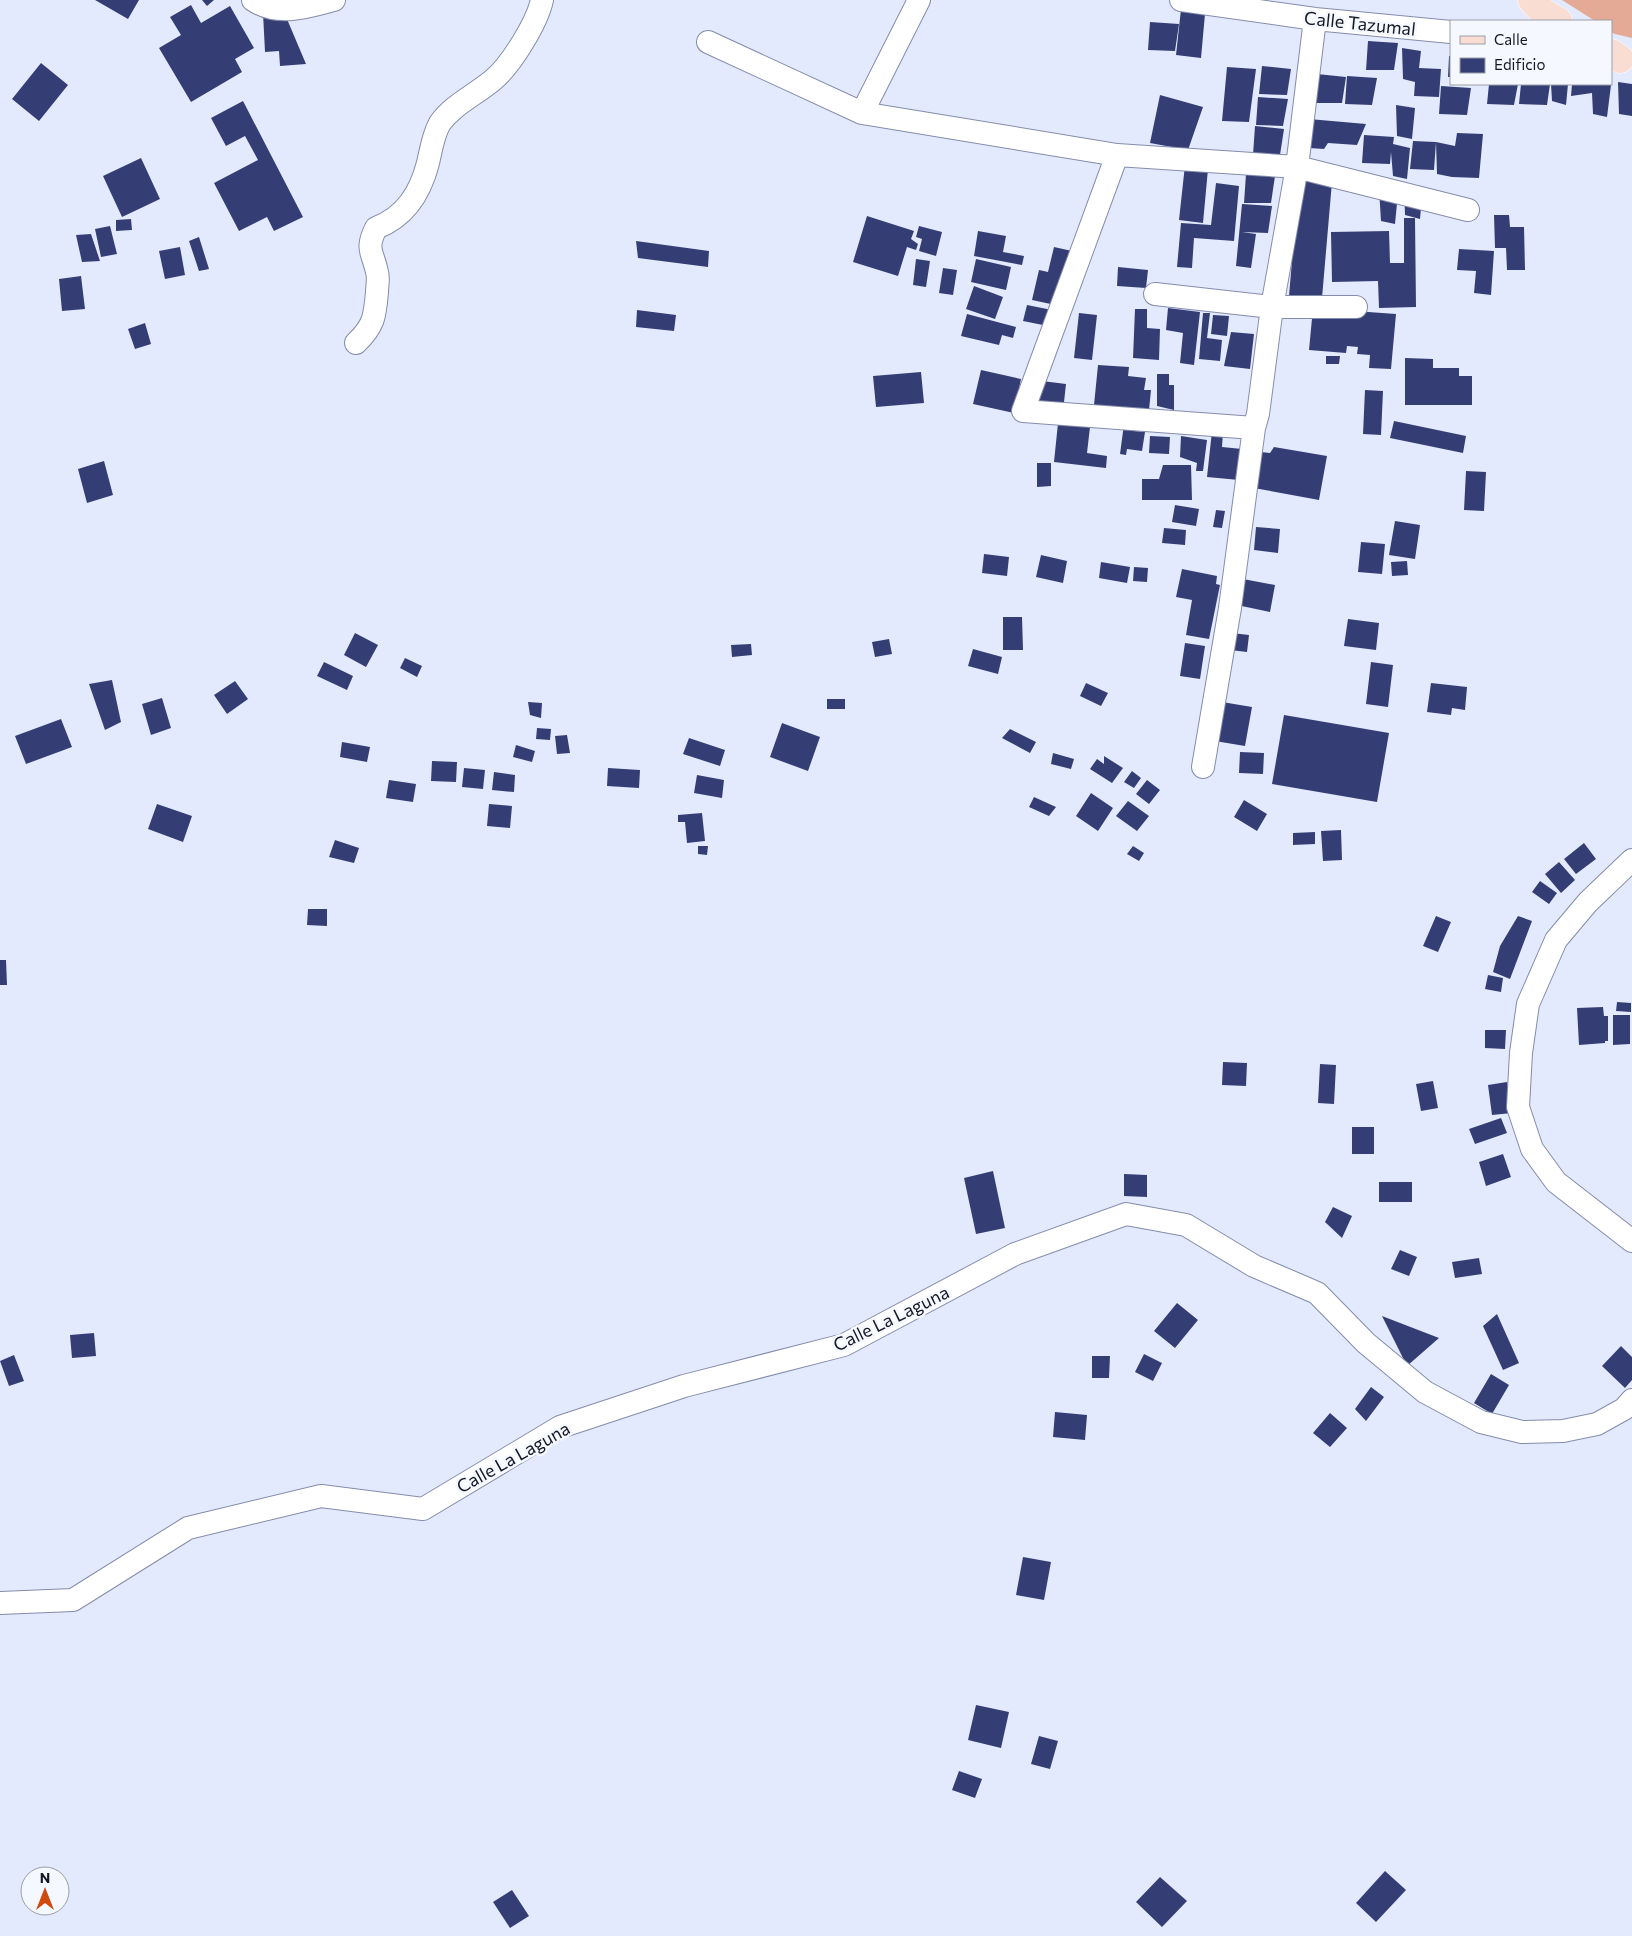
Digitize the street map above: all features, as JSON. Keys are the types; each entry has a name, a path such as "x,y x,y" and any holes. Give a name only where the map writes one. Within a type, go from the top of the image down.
{"main road":[{"path":"1532,0 1544,13 1556,20"}],"street":[{"path":"253,0 276,9 296,10 334,0"},
{"path":"356,343 367,333 374,319 378,273 371,256 370,240 376,228 392,222 409,206 422,180 439,126 453,109 494,79 533,27 542,0"},
{"path":"862,113 919,0"},
{"name":"Calle Tazumal","path":"1181,0 1315,19 1450,32"},
{"path":"1202,767 1230,608 1272,307 1297,167 1315,19"},
{"path":"708,42 862,113 1117,155 1297,167 1468,210"},
{"path":"1117,155 1023,411 1254,428"},
{"path":"1155,294 1272,307 1356,307"},
{"path":"1632,860 1588,902 1556,940 1528,1004 1521,1053 1518,1107 1532,1149 1556,1182 1632,1241"},
{"name":"Calle La Laguna","path":"0,1603 73,1600 188,1528 320,1496 423,1509 560,1427 684,1386 844,1345 1015,1254 1126,1214 1186,1225 1254,1266 1317,1293 1366,1343 1425,1392 1481,1422 1522,1432 1563,1431 1597,1424 1624,1409 1632,1400"}],"shaded area":[{"path":"1562,0 1632,0 1632,38 1612,32 1612,20 1593,20"}],"building":[{"path":"95,0 139,0 128,19"},
{"path":"202,0 214,0 207,6"},
{"path":"1182,0 1206,3 1201,58 1176,55"},
{"path":"191,5 201,23 230,6 254,48 235,59 242,72 191,102 159,48 181,35 170,17"},
{"path":"284,12 306,64 280,66 279,51 265,52 263,13"},
{"path":"1150,22 1179,24 1175,51 1148,50"},
{"path":"1368,41 1398,43 1394,70 1366,70"},
{"path":"1402,48 1421,51 1419,68 1441,69 1439,97 1414,96 1415,82 1403,79"},
{"path":"1449,56 1450,56 1450,77 1448,77"},
{"path":"41,63 68,85 39,121 12,99"},
{"path":"1262,66 1291,69 1287,95 1259,94"},
{"path":"1227,67 1256,69 1249,122 1222,121"},
{"path":"1317,74 1346,77 1342,103 1315,103"},
{"path":"1347,76 1377,78 1372,105 1345,104"},
{"path":"1618,82 1632,84 1632,116 1619,114"},
{"path":"1489,85 1518,85 1514,105 1487,104"},
{"path":"1521,85 1550,85 1547,105 1519,104"},
{"path":"1551,85 1568,85 1566,105 1552,101"},
{"path":"1572,85 1611,85 1607,117 1593,114 1592,93 1571,96"},
{"path":"1441,86 1471,88 1467,115 1439,114"},
{"path":"1160,95 1203,107 1188,150 1150,143"},
{"path":"1258,97 1288,99 1283,126 1256,125"},
{"path":"243,101 303,217 274,231 267,217 239,231 214,183 258,160 245,136 226,146 211,118"},
{"path":"1396,105 1415,108 1412,139 1397,136"},
{"path":"1309,119 1366,124 1357,145 1328,143 1324,149 1308,148"},
{"path":"1255,126 1284,129 1280,155 1253,155"},
{"path":"1457,133 1483,134 1479,178 1452,177 1437,174 1436,142 1455,146"},
{"path":"1364,135 1394,137 1393,144 1410,148 1407,179 1393,176 1391,152 1390,164 1362,163"},
{"path":"1413,141 1436,142 1434,170 1410,169"},
{"path":"141,158 160,199 122,217 103,176"},
{"path":"1185,165 1208,169 1203,223 1179,220"},
{"path":"1246,174 1275,176 1271,203 1244,203"},
{"path":"1299,179 1332,182 1322,298 1289,296"},
{"path":"1216,183 1239,186 1234,241 1194,238 1192,268 1177,267 1181,223 1211,225"},
{"path":"1404,183 1423,187 1420,219 1405,215"},
{"path":"1379,189 1398,193 1395,224 1381,221"},
{"path":"1242,204 1272,206 1268,233 1242,232 1256,234 1251,268 1236,266"},
{"path":"1494,215 1509,215 1510,227 1524,227 1525,270 1507,270 1506,248 1495,248"},
{"path":"867,216 914,231 911,239 918,244 916,250 907,247 898,276 853,262"},
{"path":"1404,218 1415,218 1416,307 1379,308 1378,281 1332,282 1331,232 1389,231 1390,263 1404,263"},
{"path":"131,219 132,230 116,231 116,220"},
{"path":"110,226 117,254 101,257 95,229"},
{"path":"919,226 942,232 936,256 919,251 922,239 916,237"},
{"path":"978,231 1006,236 1003,252 1024,256 1022,265 974,256"},
{"path":"91,234 100,261 82,262 76,235"},
{"path":"199,237 209,269 199,271 189,241"},
{"path":"636,241 709,251 708,267 638,258"},
{"path":"180,247 185,275 165,279 159,251"},
{"path":"1054,247 1072,251 1060,306 1032,300 1039,270 1048,272"},
{"path":"1459,249 1494,251 1491,295 1474,293 1476,271 1457,270"},
{"path":"916,259 930,261 926,287 913,285"},
{"path":"976,259 1011,267 1006,290 971,282"},
{"path":"1118,267 1148,270 1146,288 1117,286"},
{"path":"943,268 957,270 953,295 939,293"},
{"path":"81,276 85,309 62,311 59,279"},
{"path":"974,286 1003,297 995,319 966,309"},
{"path":"1027,305 1052,310 1048,326 1023,321"},
{"path":"1168,308 1200,312 1194,365 1180,363 1183,333 1166,330"},
{"path":"1313,308 1396,314 1391,369 1369,368 1370,355 1357,354 1358,347 1347,346 1346,353 1309,350"},
{"path":"1135,309 1147,309 1147,328 1160,329 1159,360 1133,358"},
{"path":"637,310 676,315 674,331 636,327"},
{"path":"1079,313 1097,315 1092,360 1074,358"},
{"path":"1203,313 1210,313 1207,338 1222,340 1220,361 1199,359"},
{"path":"967,314 1016,327 1013,338 1002,335 999,345 961,336"},
{"path":"1213,315 1229,316 1227,336 1211,334"},
{"path":"145,323 151,344 135,349 128,329"},
{"path":"1231,332 1254,334 1250,369 1224,366"},
{"path":"1326,356 1340,356 1339,364 1326,364"},
{"path":"1405,358 1433,359 1433,368 1459,368 1459,376 1472,376 1472,405 1405,405"},
{"path":"1098,365 1129,367 1128,376 1146,378 1144,390 1151,390 1149,410 1094,405"},
{"path":"981,370 1021,379 1014,413 973,404"},
{"path":"921,372 924,403 876,407 873,376"},
{"path":"1157,374 1169,374 1169,385 1174,385 1174,410 1157,406"},
{"path":"1042,381 1066,384 1063,411 1039,408"},
{"path":"1365,390 1383,391 1381,435 1363,434"},
{"path":"1394,421 1466,436 1463,453 1390,438"},
{"path":"1058,423 1090,427 1087,453 1107,456 1106,468 1054,462"},
{"path":"1124,424 1135,425 1134,431 1145,432 1142,451 1127,449 1126,455 1120,454"},
{"path":"1212,431 1223,432 1222,447 1242,449 1239,480 1207,477"},
{"path":"1150,436 1170,437 1169,454 1149,453"},
{"path":"1181,436 1207,440 1203,471 1196,471 1197,463 1180,457"},
{"path":"1274,447 1327,456 1319,500 1254,488 1261,452 1270,453"},
{"path":"104,461 113,495 87,503 78,469"},
{"path":"1037,463 1051,463 1051,486 1037,487"},
{"path":"1163,465 1191,465 1192,500 1142,500 1142,479 1159,479"},
{"path":"1466,471 1486,472 1484,511 1464,510"},
{"path":"1175,505 1199,509 1196,526 1172,522"},
{"path":"1216,510 1225,511 1222,528 1213,527"},
{"path":"1395,521 1420,525 1415,559 1389,555"},
{"path":"1256,527 1280,529 1278,553 1254,550"},
{"path":"1164,528 1186,530 1185,545 1162,543"},
{"path":"1361,542 1385,544 1382,574 1358,572"},
{"path":"984,554 1009,557 1007,576 982,573"},
{"path":"1041,555 1067,561 1063,583 1036,577"},
{"path":"1407,561 1408,575 1392,576 1391,562"},
{"path":"1101,562 1130,567 1127,583 1099,578"},
{"path":"1134,567 1148,568 1147,582 1133,581"},
{"path":"1182,569 1217,576 1216,584 1220,585 1209,639 1186,635 1192,600 1176,597"},
{"path":"1243,579 1275,585 1270,612 1237,605"},
{"path":"1003,617 1022,617 1023,650 1003,650"},
{"path":"1348,619 1379,623 1376,650 1344,646"},
{"path":"355,633 378,645 366,667 344,655"},
{"path":"1232,633 1249,635 1247,652 1230,650"},
{"path":"889,639 892,654 875,657 872,642"},
{"path":"1185,643 1205,646 1200,679 1180,676"},
{"path":"751,644 752,655 732,657 731,645"},
{"path":"973,649 1002,657 998,674 968,666"},
{"path":"405,658 422,666 417,677 400,668"},
{"path":"324,662 353,676 347,690 317,676"},
{"path":"1371,662 1393,665 1388,707 1366,704"},
{"path":"112,680 121,722 105,730 89,684"},
{"path":"235,681 248,699 227,714 214,695"},
{"path":"1086,683 1108,693 1101,706 1080,696"},
{"path":"1431,683 1467,687 1465,710 1452,708 1451,715 1427,712"},
{"path":"162,698 171,728 151,735 142,704"},
{"path":"827,699 845,699 845,709 827,709"},
{"path":"528,702 542,703 541,718 530,715"},
{"path":"1222,702 1252,707 1245,746 1215,741"},
{"path":"1284,715 1389,733 1377,802 1272,784"},
{"path":"61,719 72,747 26,764 15,736"},
{"path":"782,723 820,737 808,771 770,757"},
{"path":"537,728 551,729 550,740 536,739"},
{"path":"1010,729 1036,742 1030,753 1002,738"},
{"path":"567,735 570,753 557,754 555,736"},
{"path":"689,738 725,750 720,766 683,754"},
{"path":"342,742 370,747 367,762 340,757"},
{"path":"516,745 535,751 532,762 513,757"},
{"path":"1240,752 1264,753 1263,774 1239,773"},
{"path":"1053,753 1074,759 1071,769 1051,764"},
{"path":"1104,756 1123,768 1112,783 1090,769 1097,759 1104,764"},
{"path":"432,761 457,762 456,782 431,781"},
{"path":"464,768 485,770 483,789 462,787"},
{"path":"608,768 640,770 639,788 607,786"},
{"path":"1132,771 1141,778 1134,788 1124,782"},
{"path":"494,772 515,775 514,792 492,790"},
{"path":"697,775 724,780 722,798 694,793"},
{"path":"389,780 416,784 413,802 386,798"},
{"path":"1147,780 1160,790 1149,804 1136,794"},
{"path":"1091,793 1113,808 1098,831 1076,816"},
{"path":"1034,797 1056,807 1049,816 1029,807"},
{"path":"1244,800 1267,814 1257,831 1234,817"},
{"path":"1128,801 1149,816 1137,831 1116,816"},
{"path":"157,804 192,816 183,842 148,829"},
{"path":"489,804 512,806 510,828 487,826"},
{"path":"702,813 705,841 687,843 685,822 678,822 678,815"},
{"path":"1341,830 1342,860 1323,861 1321,831"},
{"path":"1315,832 1315,844 1293,845 1293,833"},
{"path":"335,840 359,848 354,863 329,857"},
{"path":"1584,843 1596,859 1576,874 1564,859"},
{"path":"698,846 708,846 707,855 698,854"},
{"path":"1133,846 1144,853 1139,861 1127,854"},
{"path":"1559,862 1575,880 1561,893 1545,874"},
{"path":"1540,881 1557,893 1549,904 1532,892"},
{"path":"308,909 327,909 327,926 307,925"},
{"path":"1436,916 1451,922 1438,952 1423,946"},
{"path":"1518,916 1532,921 1510,979 1493,972 1500,946"},
{"path":"0,960 6,960 7,985 0,985"},
{"path":"1488,975 1503,978 1501,992 1485,989"},
{"path":"1617,1002 1631,1003 1631,1012 1616,1011"},
{"path":"1603,1007 1604,1016 1608,1016 1608,1041 1605,1041 1605,1043 1579,1045 1577,1008"},
{"path":"1613,1015 1630,1015 1630,1044 1613,1045"},
{"path":"1485,1030 1506,1030 1505,1049 1485,1048"},
{"path":"1223,1062 1247,1063 1246,1086 1222,1085"},
{"path":"1320,1064 1336,1065 1334,1104 1318,1103"},
{"path":"1433,1081 1438,1108 1421,1111 1416,1084"},
{"path":"1507,1082 1512,1113 1492,1115 1488,1085"},
{"path":"1501,1118 1507,1133 1475,1144 1469,1129"},
{"path":"1352,1127 1374,1127 1374,1154 1352,1154"},
{"path":"1503,1154 1511,1177 1486,1186 1479,1162"},
{"path":"993,1171 1005,1228 976,1234 964,1178"},
{"path":"1124,1174 1147,1175 1147,1197 1124,1196"},
{"path":"1379,1182 1412,1182 1412,1202 1379,1202"},
{"path":"1333,1207 1352,1216 1342,1238 1325,1222"},
{"path":"1400,1250 1417,1257 1409,1276 1391,1269"},
{"path":"1479,1258 1482,1274 1455,1278 1452,1262"},
{"path":"1177,1303 1198,1320 1175,1348 1154,1331"},
{"path":"1497,1314 1519,1363 1503,1370 1483,1326"},
{"path":"1382,1316 1439,1338 1407,1366"},
{"path":"94,1333 96,1356 72,1358 70,1335"},
{"path":"1621,1346 1632,1357 1632,1380 1625,1388 1602,1366"},
{"path":"1144,1354 1162,1363 1153,1381 1135,1372"},
{"path":"14,1355 24,1381 9,1386 0,1361"},
{"path":"1092,1356 1110,1356 1109,1378 1092,1378"},
{"path":"1491,1374 1509,1385 1492,1414 1474,1403"},
{"path":"1371,1387 1384,1397 1366,1421 1355,1409"},
{"path":"1055,1412 1087,1415 1085,1440 1053,1437"},
{"path":"1330,1413 1347,1428 1330,1447 1313,1433"},
{"path":"1023,1557 1051,1562 1044,1600 1016,1595"},
{"path":"976,1705 1009,1712 1001,1748 968,1740"},
{"path":"1039,1736 1058,1741 1050,1769 1031,1764"},
{"path":"959,1771 982,1779 975,1798 952,1790"},
{"path":"1385,1871 1406,1890 1376,1922 1356,1903"},
{"path":"1160,1877 1187,1901 1162,1927 1136,1902"},
{"path":"512,1890 529,1916 510,1928 493,1902"}]}
